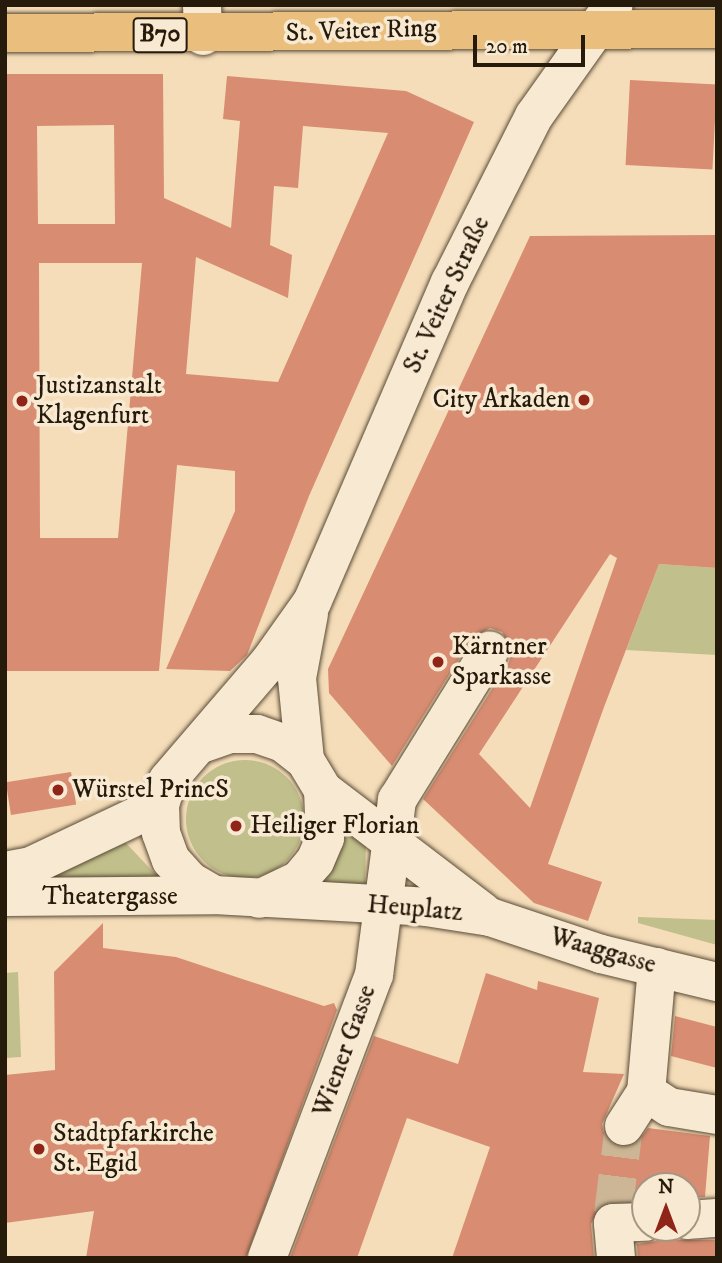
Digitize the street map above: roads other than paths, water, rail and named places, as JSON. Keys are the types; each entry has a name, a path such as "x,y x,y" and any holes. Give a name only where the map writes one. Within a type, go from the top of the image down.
{"main road":[{"name":"St. Veiter Ring","path":"5,33 202,20 606,16 717,29"}],"street":[{"name":"St. Veiter Straße","path":"312,602 450,282 534,116 606,16"},
{"name":"Heuplatz","path":"312,602 204,743 183,759 160,805 161,833 172,860 190,881 214,895 256,900 385,904 490,917"},
{"path":"256,900 299,880 315,861 326,826 297,678 312,602"},
{"name":"Wiener Gasse","path":"267,1258 374,975 385,904 390,837 406,780 491,650"},
{"name":"Heuplatz","path":"204,743 230,734 257,734 283,743 314,775 390,837 438,881 490,917"},
{"path":"5,871 31,866 160,805"},
{"name":"Theatergasse","path":"5,897 214,895"},
{"name":"Waaggasse","path":"490,917 717,982"},
{"path":"624,1126 646,1092 657,967"},
{"path":"646,1092 669,1107 717,1115"}],"tunnel":[{"path":"613,1214 624,1126"}],"place":[{"name":"City Arkaden","path":"584,400"},
{"name":"Justizanstalt Klagenfurt","path":"22,401"},
{"name":"Kärntner Sparkasse","path":"438,662"},
{"name":"Würstel PrincS","path":"58,790"},
{"name":"Heiliger Florian","path":"236,826"},
{"name":"Stadtpfarkirche St. Egid","path":"39,1149"}]}
